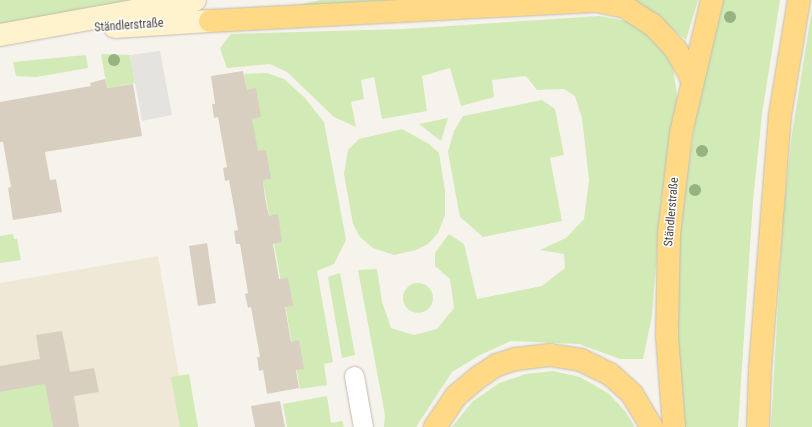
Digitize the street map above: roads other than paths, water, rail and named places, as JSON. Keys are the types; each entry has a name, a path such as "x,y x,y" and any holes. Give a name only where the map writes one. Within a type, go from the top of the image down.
{"highway":[{"name":"Ständlerstraße","path":"674,427 667,337 666,275 674,181 692,79 712,0"},
{"path":"758,427 760,368 780,115 799,0"},
{"path":"210,21 597,1 625,7 653,25 676,50 692,79"},
{"path":"434,427 456,396 480,376 497,365 516,359 550,355 581,360 610,374 632,394 652,427"}],"main road":[{"path":"0,35 195,0"},
{"name":"Ständlerstraße","path":"48,27 90,29 210,21"}],"street":[{"path":"354,376 363,427"}]}
